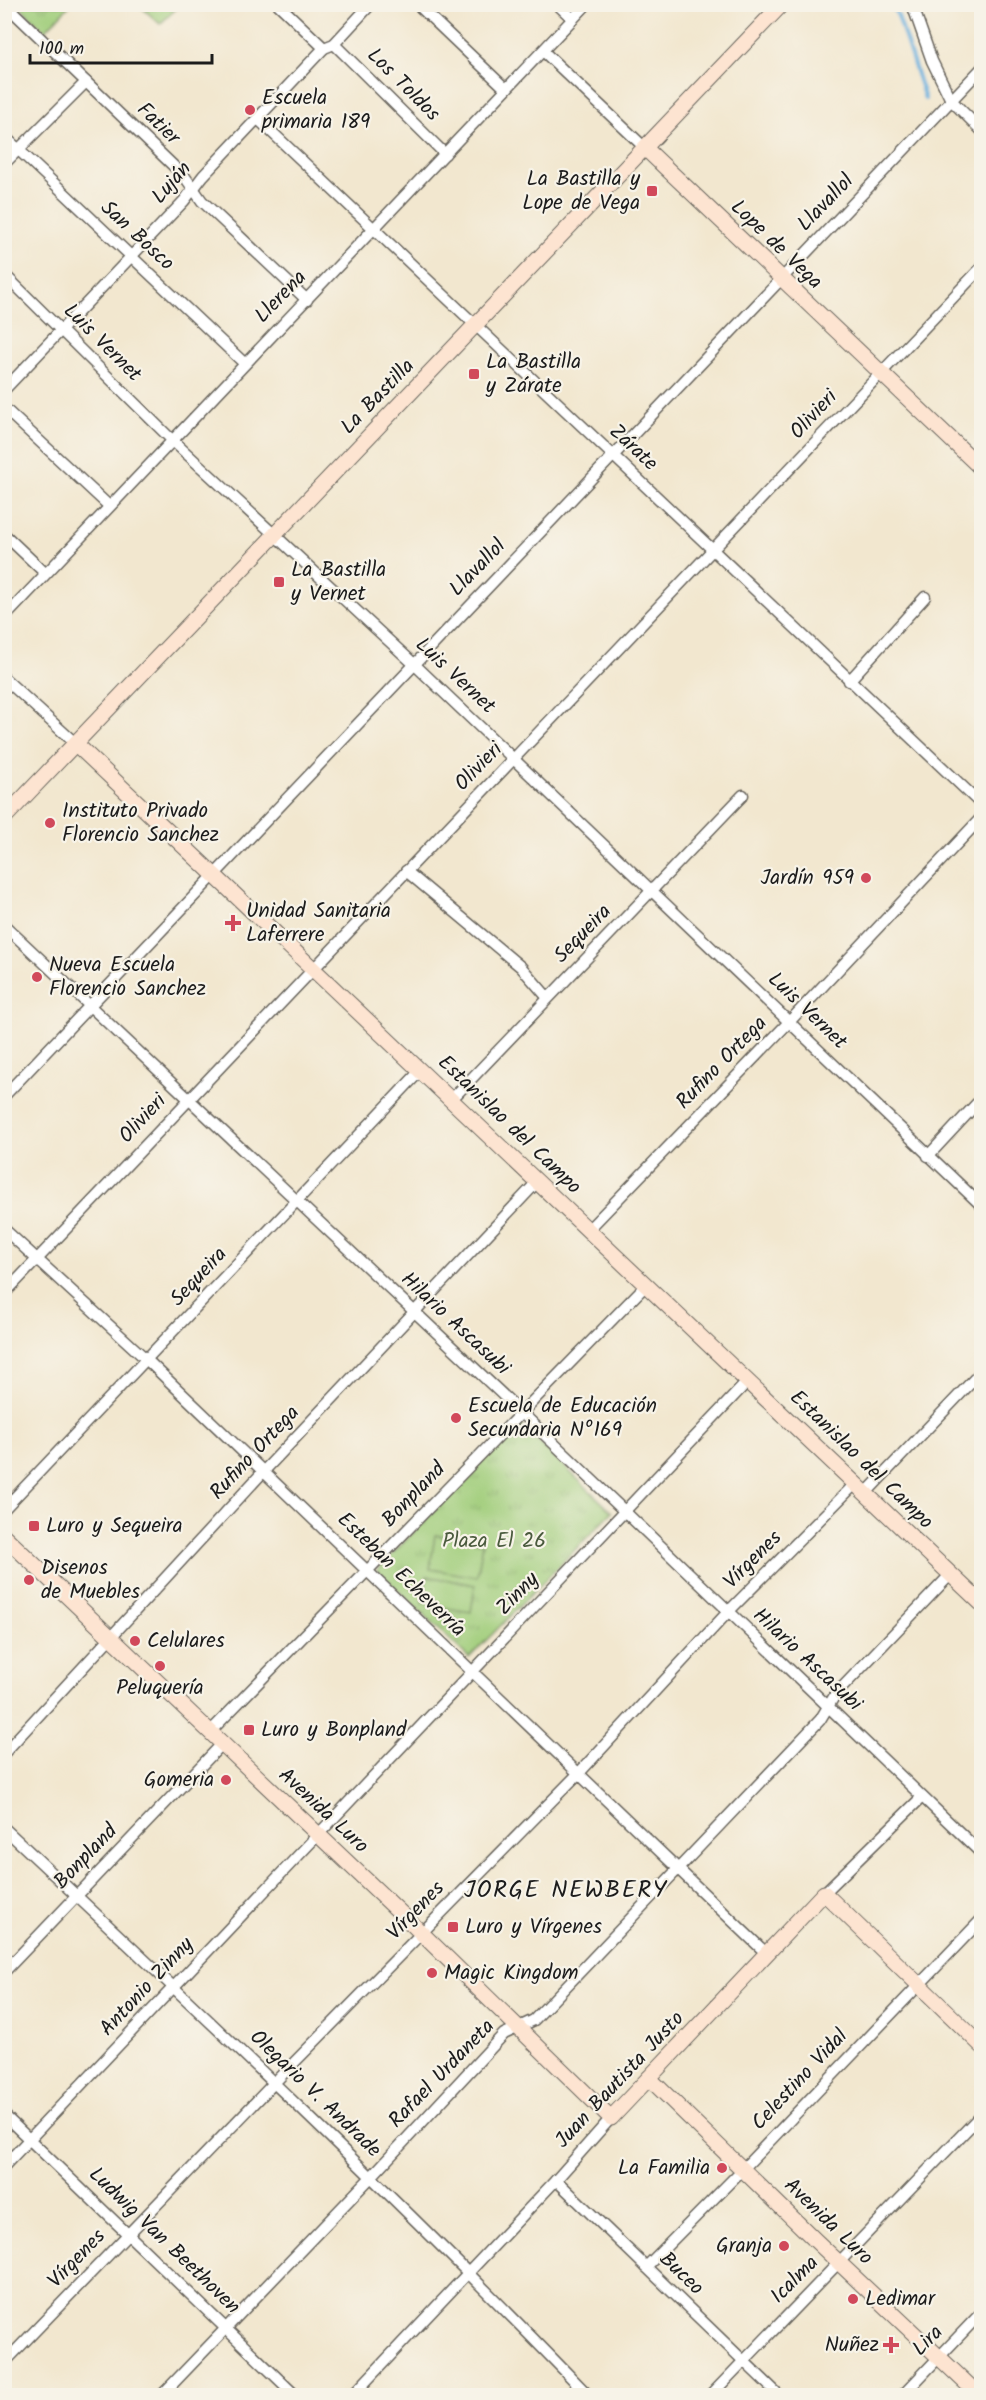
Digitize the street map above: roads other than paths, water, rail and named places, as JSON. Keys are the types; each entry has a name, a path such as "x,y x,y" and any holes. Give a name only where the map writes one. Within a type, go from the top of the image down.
{"street":[{"name":"Fatier","path":"5,4 185,177 202,201 307,300"},
{"name":"Los Toldos","path":"278,4 329,46 445,154"},
{"name":"Luján","path":"4,390 131,257 194,189 203,176 371,4"},
{"path":"417,4 506,89"},
{"path":"557,4 573,20"},
{"name":"Llerena","path":"4,618 587,4"},
{"name":"La Bastilla","path":"4,818 782,4"},
{"path":"912,4 932,61 951,100 981,131"},
{"name":"Lope de Vega","path":"543,51 981,469"},
{"name":"Llavallol","path":"4,1095 981,68"},
{"path":"4,164 86,81"},
{"name":"Zárate","path":"258,119 981,805"},
{"name":"San Bosco","path":"4,136 244,363"},
{"name":"Olivieri","path":"4,1294 981,267"},
{"name":"Luis Vernet","path":"4,274 173,441 414,664 981,1206"},
{"path":"4,408 109,506"},
{"path":"4,534 45,573"},
{"path":"849,681 925,597"},
{"name":"Estanislao del Campo","path":"4,678 421,1070 981,1604"},
{"name":"Sequeira","path":"452,1100 743,795"},
{"name":"Rufino Ortega","path":"588,1230 790,1021 981,817"},
{"path":"406,871 521,967 548,998"},
{"name":"Hilario Ascasubi","path":"4,925 522,1413 981,1854"},
{"name":"Sequeira","path":"4,1509 421,1070"},
{"path":"928,1156 981,1098"},
{"name":"Rufino Ortega","path":"4,1753 263,1472 538,1182"},
{"name":"Esteban Echeverría","path":"4,1229 147,1360 767,1954"},
{"name":"Bonpland","path":"210,1732 646,1285"},
{"name":"Vírgenes","path":"4,2363 275,2082 579,1773 728,1612 860,1489 981,1371"},
{"name":"Zinny","path":"319,1835 748,1381"},
{"name":"Avenida Luro","path":"4,1536 319,1835 611,2118"},
{"name":"Rafael Urdaneta","path":"161,2396 372,2176 504,2034 534,2020 820,1720 835,1695 950,1575"},
{"name":"Bonpland","path":"4,1972 222,1744"},
{"name":"Juan Bautista Justo","path":"352,2396 824,1893 922,1797"},
{"name":"Olegario V. Andrade","path":"4,1828 372,2176 589,2396"},
{"name":"Antonio Zinny","path":"4,2166 319,1835"},
{"path":"824,1893 919,1983 981,2046"},
{"name":"Celestino Vidal","path":"646,2267 743,2169 981,1918"},
{"name":"Avenida Luro","path":"649,2078 980,2396"},
{"name":"Icalma","path":"710,2396 981,2114"},
{"name":"Ludwig Van Beethoven","path":"4,2115 296,2396"},
{"name":"Buceo","path":"556,2180 780,2396"},
{"name":"Lira","path":"902,2396 981,2312"}],"waterway":[{"path":"891,4 898,16 925,99"}],"place":[{"name":"Escuela primaria 189","path":"250,110"},
{"name":"La Bastilla y Lope de Vega","path":"652,191"},
{"name":"La Bastilla y Zárate","path":"474,374"},
{"name":"La Bastilla y Vernet","path":"279,582"},
{"name":"Instituto Privado Florencio Sanchez","path":"50,823"},
{"name":"Jardín 959","path":"866,878"},
{"name":"Unidad Sanitaria Laferrere","path":"233,923"},
{"name":"Nueva Escuela Florencio Sanchez","path":"37,977"},
{"name":"Escuela de Educación Secundaria Nº169","path":"456,1418"},
{"name":"Luro y Sequeira","path":"34,1526"},
{"name":"Disenos de Muebles","path":"29,1580"},
{"name":"Celulares","path":"135,1641"},
{"name":"Peluquería","path":"160,1666"},
{"name":"Luro y Bonpland","path":"249,1730"},
{"name":"Gomeria","path":"226,1780"},
{"name":"Luro y Vírgenes","path":"453,1927"},
{"name":"Magic Kingdom","path":"432,1973"},
{"name":"La Familia","path":"722,2168"},
{"name":"Granja","path":"784,2246"},
{"name":"Ledimar","path":"853,2299"},
{"name":"Nuñez","path":"891,2345"}],"district":[{"name":"JORGE NEWBERY","path":"566,1890"}],"park label":[{"name":"Plaza El 26","path":"494,1541"}]}
